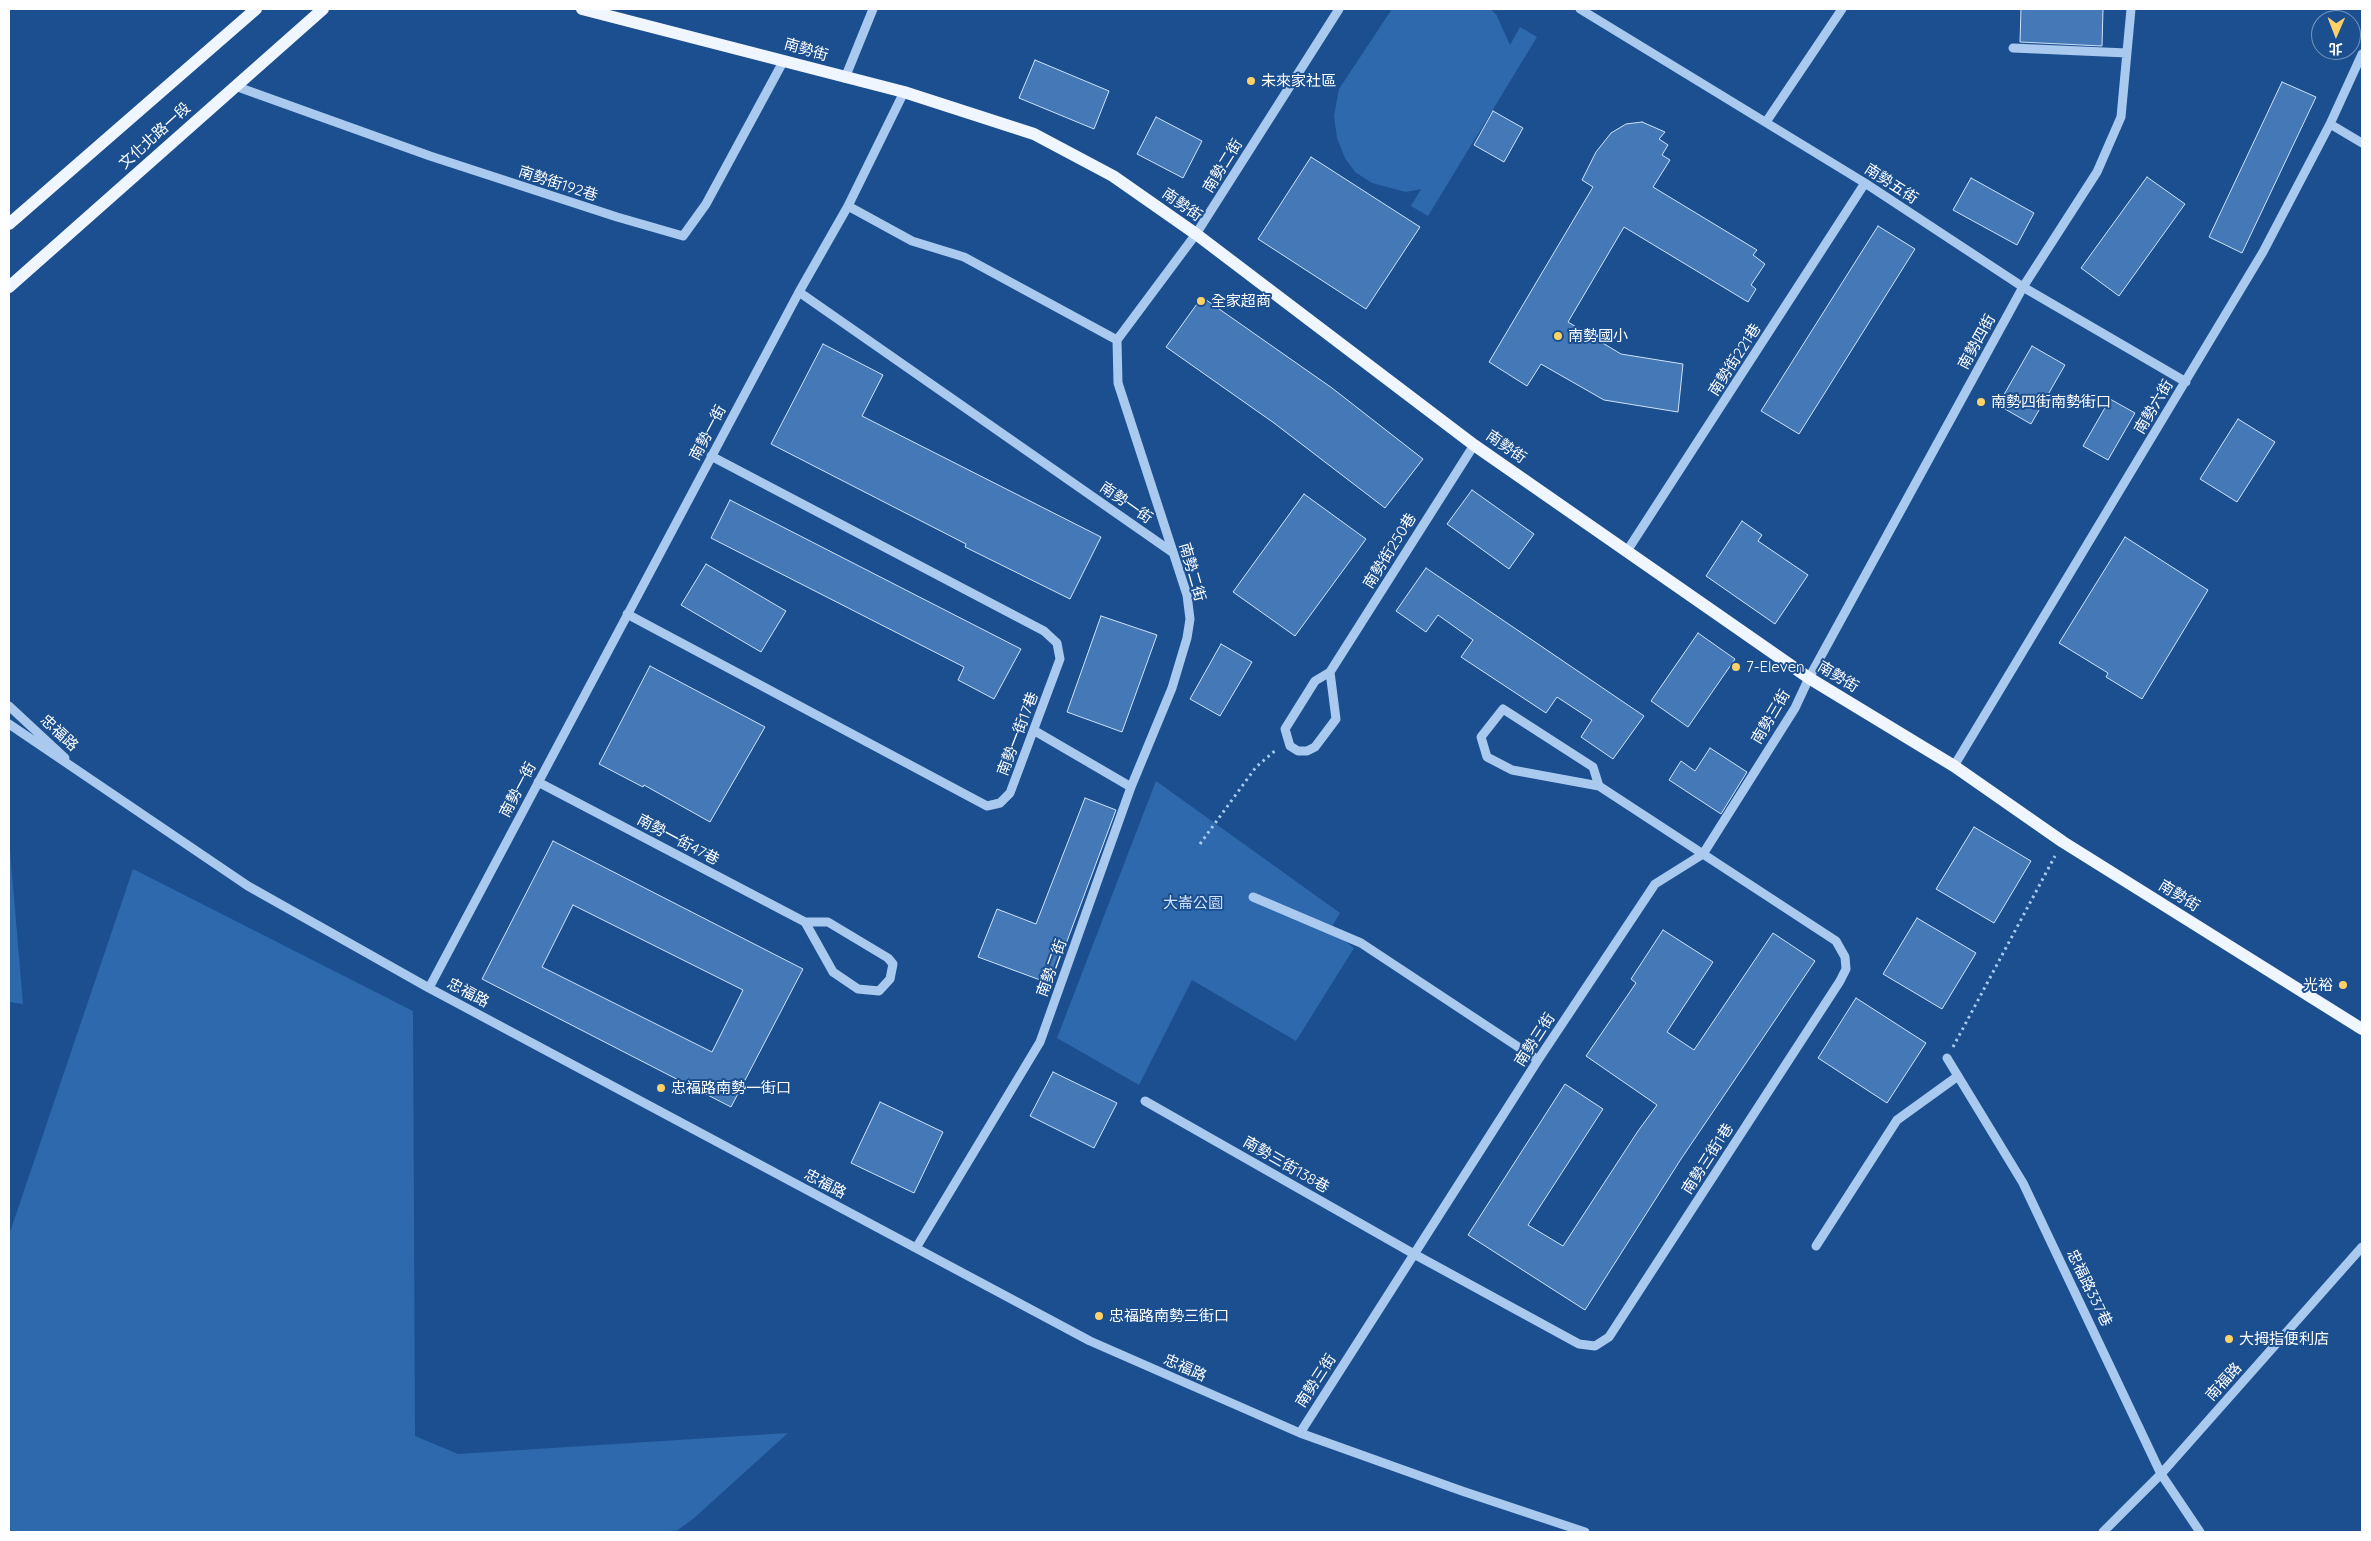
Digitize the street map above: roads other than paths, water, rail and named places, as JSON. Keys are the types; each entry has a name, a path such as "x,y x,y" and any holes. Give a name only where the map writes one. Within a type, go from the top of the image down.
{"main road":[{"name":"文化北路一段","path":"9,224 256,9"},
{"name":"文化北路一段","path":"9,287 323,9"},
{"name":"南勢街","path":"582,9 904,92 1034,134 1113,176 1196,234 1474,445 1809,678 1954,766 2063,842 2362,1029"}],"street":[{"path":"845,78 873,9"},
{"name":"南勢二街","path":"916,1248 1040,1042 1131,787 1172,688 1187,638 1190,619 1186,595 1118,383 1116,340 1196,234 1339,9"},
{"name":"南勢五街","path":"1580,9 1591,12 1865,183 2023,287 2186,382"},
{"path":"1766,122 1842,9"},
{"name":"南勢四街","path":"1809,678 2023,287 2097,172 2121,118 2131,9"},
{"path":"2013,48 2127,53"},
{"name":"南勢六街","path":"1954,766 2263,252 2330,124 2362,54"},
{"name":"南勢街192巷","path":"235,86 440,160 617,217 683,236 706,204 784,60"},
{"path":"799,292 848,206 904,92"},
{"path":"2330,124 2362,143"},
{"name":"南勢街221巷","path":"1627,551 1865,183"},
{"path":"848,206 912,241 964,257 1116,340"},
{"name":"南勢一街","path":"429,988 799,292 1173,552"},
{"name":"南勢街250巷","path":"1330,672 1336,719 1315,747 1307,751 1298,751 1290,746 1285,729 1316,681 1330,672 1474,445"},
{"name":"南勢一街17巷","path":"627,614 986,806 1000,803 1010,792 1035,731 1060,658 1057,644 1044,631 712,456"},
{"name":"南勢三街","path":"1300,1433 1538,1060 1656,884 1703,854 1795,708 1809,678"},
{"name":"忠福路","path":"9,706 91,781"},
{"path":"1599,786 1593,767 1503,709 1481,737 1487,757 1512,770 1599,786 1703,854"},
{"name":"忠福路","path":"11,725 248,886 429,988 1090,1341 1300,1433 1462,1491 1585,1532"},
{"path":"1035,731 1131,787"},
{"name":"南勢一街47巷","path":"538,782 806,922 828,922 888,958 893,964 890,979 879,991 858,989 833,972 806,922"},
{"name":"南勢三街1巷","path":"1414,1254 1579,1344 1595,1346 1609,1337 1846,969 1845,957 1836,941 1703,854"},
{"path":"1252,897 1361,942 1538,1060"},
{"name":"忠福路337巷","path":"1947,1058 2023,1183 2161,1474 2200,1532"},
{"path":"1816,1246 1897,1120 1958,1076"},
{"name":"南勢三街138巷","path":"1145,1101 1414,1254"},
{"name":"南福路","path":"2103,1532 2161,1474 2362,1247"}],"place":[{"name":"未來家社區","path":"1251,81"},
{"name":"全家超商","path":"1201,301"},
{"name":"南勢國小","path":"1558,336"},
{"name":"南勢四街南勢街口","path":"1981,402"},
{"name":"7-Eleven","path":"1736,667"},
{"name":"光裕","path":"2343,985"},
{"name":"忠福路南勢一街口","path":"661,1088"},
{"name":"忠福路南勢三街口","path":"1099,1316"},
{"name":"大拇指便利店","path":"2229,1339"}],"park label":[{"name":"大崙公園","path":"1193,903"}]}
